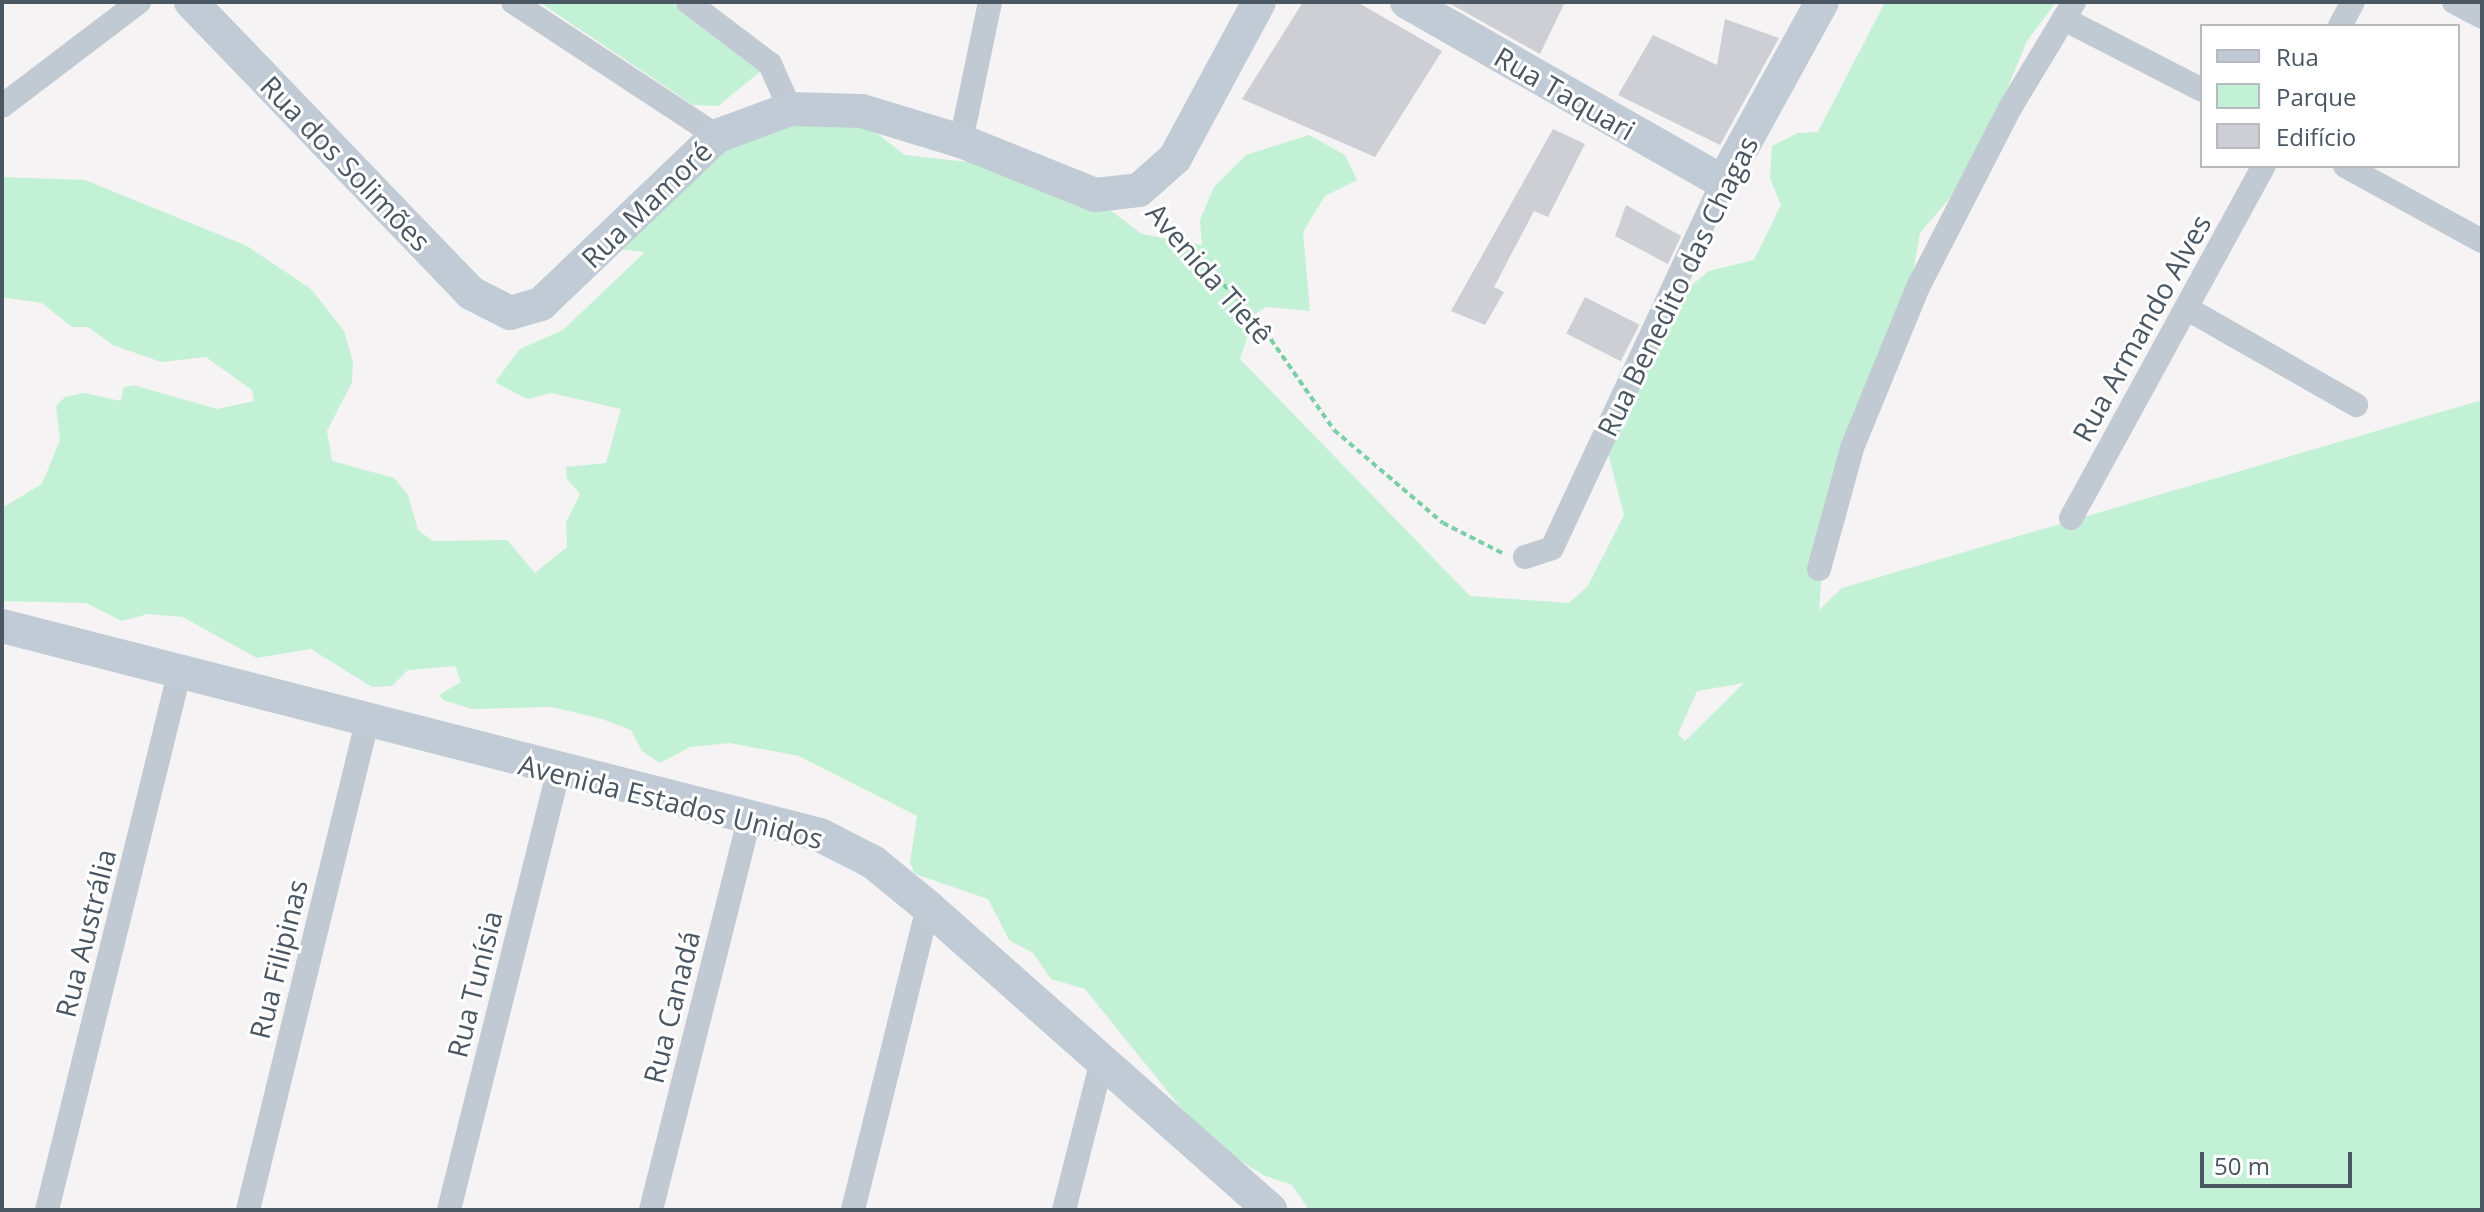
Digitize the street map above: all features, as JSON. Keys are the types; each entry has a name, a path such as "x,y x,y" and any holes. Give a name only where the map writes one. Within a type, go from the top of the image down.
{"street":[{"path":"2,106 139,2"},
{"name":"Rua dos Solimões","path":"191,2 471,293 510,313"},
{"path":"513,2 717,136"},
{"path":"688,2 770,64 790,109"},
{"path":"961,141 982,62 990,2"},
{"path":"1139,190 1175,158 1259,2"},
{"name":"Rua Taquari","path":"1407,2 1723,182"},
{"name":"Rua Benedito das Chagas","path":"1525,557 1552,548 1723,182 1822,2"},
{"path":"2341,24 2353,2"},
{"path":"2454,2 2482,17"},
{"path":"1819,569 1852,448 1918,287 2069,10 2200,89"},
{"name":"Rua Mamoré","path":"510,313 541,304 717,136 790,109"},
{"name":"Avenida Tietê","path":"790,109 862,111 961,141 1095,195 1139,190"},
{"name":"Rua Armando Alves","path":"2071,518 2263,168"},
{"path":"2349,168 2482,241"},
{"path":"2186,308 2356,405"},
{"name":"Avenida Estados Unidos","path":"2,626 180,670 558,772 820,835 873,862 928,907 1265,1208"},
{"name":"Rua Austrália","path":"47,1210 180,670"},
{"name":"Rua Filipinas","path":"248,1210 367,722"},
{"name":"Rua Tunísia","path":"449,1210 558,772"},
{"name":"Rua Canadá","path":"651,1210 749,819"},
{"path":"853,1210 928,907"},
{"path":"1064,1210 1102,1061"}],"path":[{"name":"Avenida Tietê","path":"1139,190 1265,331 1334,430 1443,523 1492,552 1525,557"}],"green space":[{"path":"539,2 671,2 759,62 761,71 718,106 693,105"},
{"path":"1885,2 2056,2 2027,41 1973,171 1920,233 1910,288 1823,556 1819,610 1842,588 2482,400 2482,1210 1309,1210 1292,1185 1263,1175 1206,1139 1085,989 1051,979 1033,953 1009,940 988,899 915,874 910,863 917,816 799,756 730,743 690,747 660,763 642,751 631,730 602,719 552,707 472,709 443,700 439,695 461,682 455,666 408,670 392,686 372,687 311,649 257,658 183,617 148,614 122,621 86,603 2,601 2,508 42,484 60,440 56,406 65,397 84,393 121,401 123,388 133,385 217,409 254,401 252,390 206,357 161,362 113,345 88,327 72,327 42,303 2,297 2,177 85,180 247,246 311,289 344,331 353,362 352,382 327,431 332,461 394,478 408,495 418,530 433,541 507,540 535,573 567,547 566,522 580,494 567,479 566,467 606,463 621,409 551,393 527,399 495,382 520,349 563,330 645,252 618,249 711,145 849,112 905,155 977,163 1079,187 1142,234 1202,245 1200,220 1214,187 1246,155 1309,135 1345,155 1357,180 1325,196 1303,232 1310,311 1266,307 1255,314 1240,359 1470,596 1569,603 1588,586 1624,515 1607,449 1668,305 1709,271 1754,260 1781,205 1770,178 1772,146 1798,133 1818,132","holes":["1744,683 1685,741 1678,734 1697,691"]}],"building":[{"path":"1303,2 1357,2 1442,51 1375,157 1242,99"},
{"path":"1447,2 1565,2 1540,54"},
{"path":"1725,19 1779,38 1720,145 1618,95 1653,35 1717,65"},
{"path":"1553,129 1585,144 1548,217 1534,211 1494,287 1504,292 1485,325 1451,311"},
{"path":"1626,205 1681,236 1668,264 1615,236"},
{"path":"1585,297 1639,325 1621,361 1566,334"}]}
